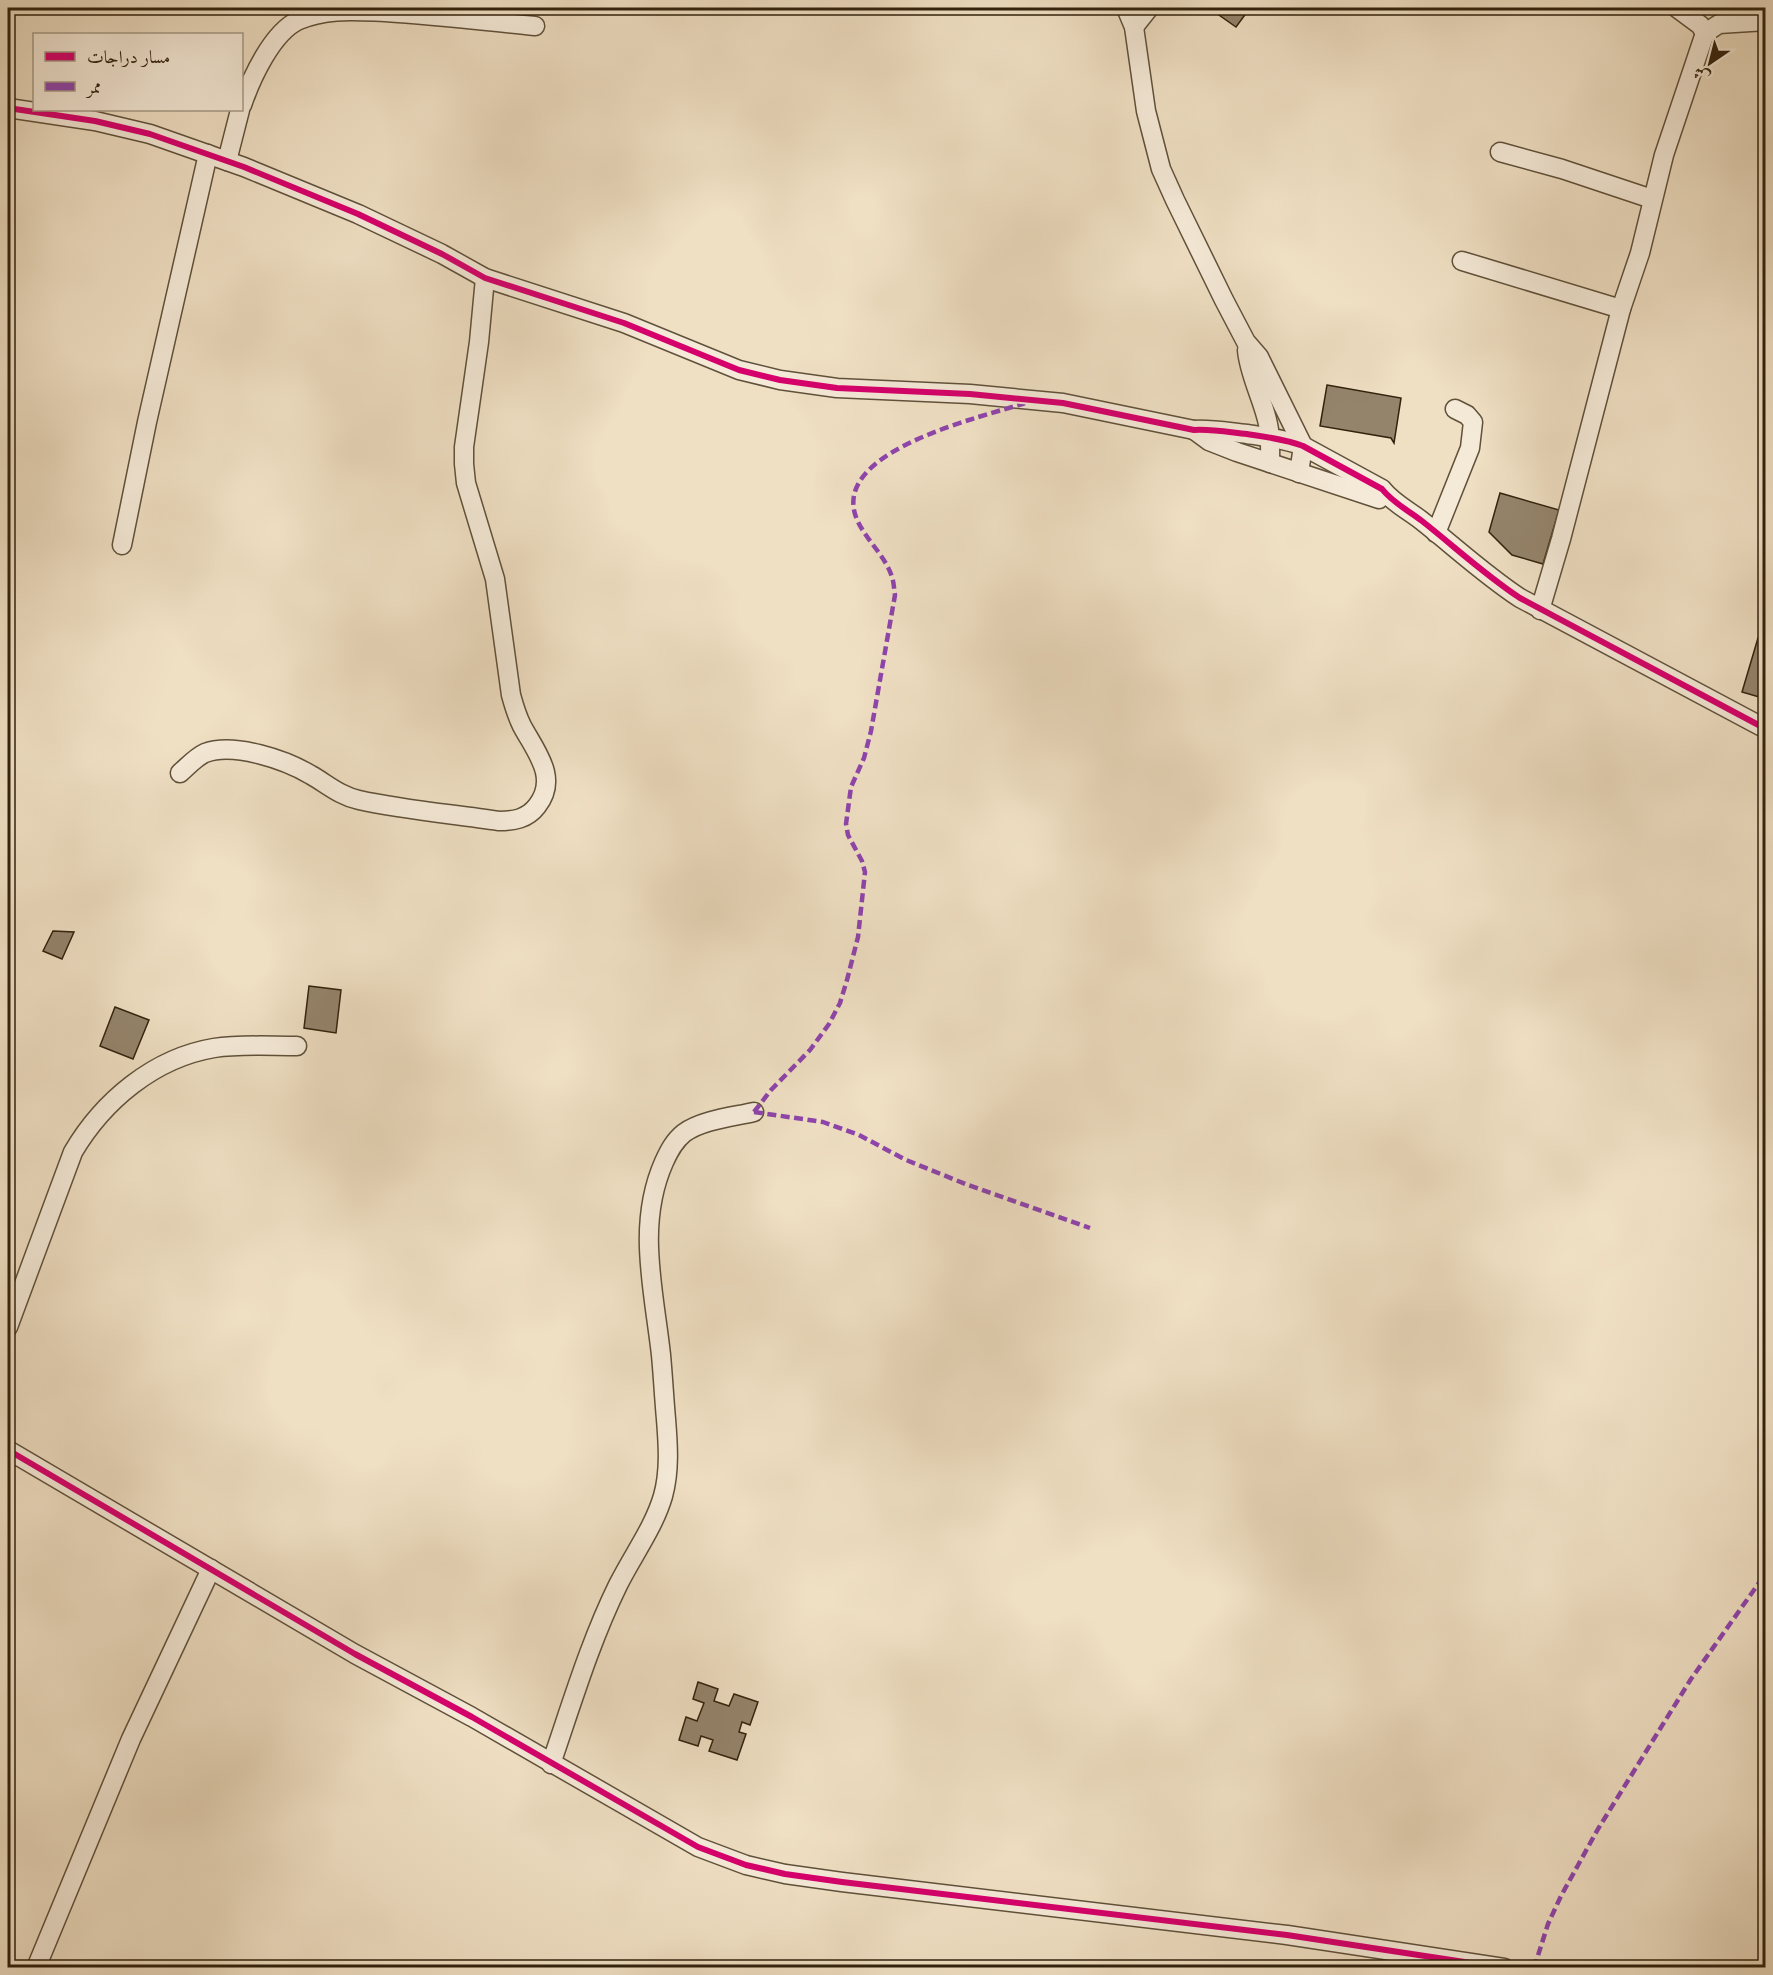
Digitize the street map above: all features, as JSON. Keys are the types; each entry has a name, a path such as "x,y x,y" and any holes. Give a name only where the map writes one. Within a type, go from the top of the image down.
{"street":[{"path":"1126,8 1134,27 1146,111 1161,169 1246,342 1259,357 1304,446 1299,473"},
{"path":"1134,27 1149,8"},
{"path":"1677,8 1700,25 1705,33"},
{"path":"243,103 262,61 284,30 298,21 321,13 340,10 431,14 535,26"},
{"path":"1539,610 1561,539 1622,309 1640,253 1664,155 1705,33 1719,24 1766,21"},
{"path":"8,108 95,121 150,135 208,154 358,214 485,278 624,323 740,369 780,380 837,388 970,394 1063,404 1194,430 1211,429 1270,436 1304,446 1382,489 1390,498 1422,520 1493,580 1539,610 1766,729"},
{"path":"227,161 240,111"},
{"path":"1500,152 1562,169 1652,199"},
{"path":"122,545 147,422 208,154"},
{"path":"1462,261 1622,309"},
{"path":"180,772 207,753 220,749 238,751 285,762 350,798 499,821 523,818 535,809 543,797 547,784 545,769 515,711 510,695 495,579 466,483 464,447 479,342 485,278"},
{"path":"1246,342 1248,362 1262,400 1270,436 1270,463"},
{"path":"1436,533 1470,448 1473,434 1473,422 1467,415 1455,409"},
{"path":"1194,430 1209,441 1270,463 1378,499 1390,498"},
{"path":"8,1327 74,1152 84,1134 105,1110 143,1077 190,1054 215,1048 255,1045 297,1046"},
{"path":"551,1764 596,1634 618,1584 655,1515 666,1481 667,1433 661,1355 649,1275 647,1236 659,1174 674,1142 686,1131 754,1112"},
{"path":"8,1450 355,1654 472,1717 698,1847 746,1865 785,1874 1287,1935 1504,1968"},
{"path":"36,1968 131,1739 211,1569"}],"building":[{"path":"1209,8 1250,8 1236,27"},
{"path":"1327,385 1401,398 1394,443 1391,438 1320,426"},
{"path":"1500,493 1559,510 1543,564 1512,555 1489,532"},
{"path":"1758,638 1766,640 1766,699 1742,692"},
{"path":"53,931 74,932 62,959 43,951"},
{"path":"309,986 341,990 336,1033 304,1028"},
{"path":"115,1007 149,1020 133,1059 100,1046"},
{"path":"698,1682 718,1689 714,1701 729,1706 734,1694 758,1702 750,1725 742,1722 739,1732 746,1734 737,1760 709,1751 713,1740 701,1736 698,1746 679,1740 686,1717 697,1721 704,1703 693,1699"}],"marked path":[{"path":"754,1112 771,1090 810,1050 829,1024 840,1003 858,937 865,872 862,861 848,835 846,824 851,787 864,758 871,731 895,595 889,569 858,522 855,514 855,491 868,471 889,454 917,439 1025,403"},
{"path":"754,1112 823,1122 859,1135 906,1160 968,1185 1090,1228"},
{"path":"1534,1968 1548,1924 1598,1829 1691,1679 1766,1573"}],"cycle path":[{"path":"8,108 95,121 150,134 244,167 358,214 442,254 485,278 624,323 739,370 780,380 837,388 970,394 1063,403 1194,430 1247,434 1303,446 1382,489 1520,598 1766,729"},
{"path":"8,1450 355,1654 472,1717 698,1847 746,1865 785,1874 842,1882 1287,1935 1504,1968"}]}
